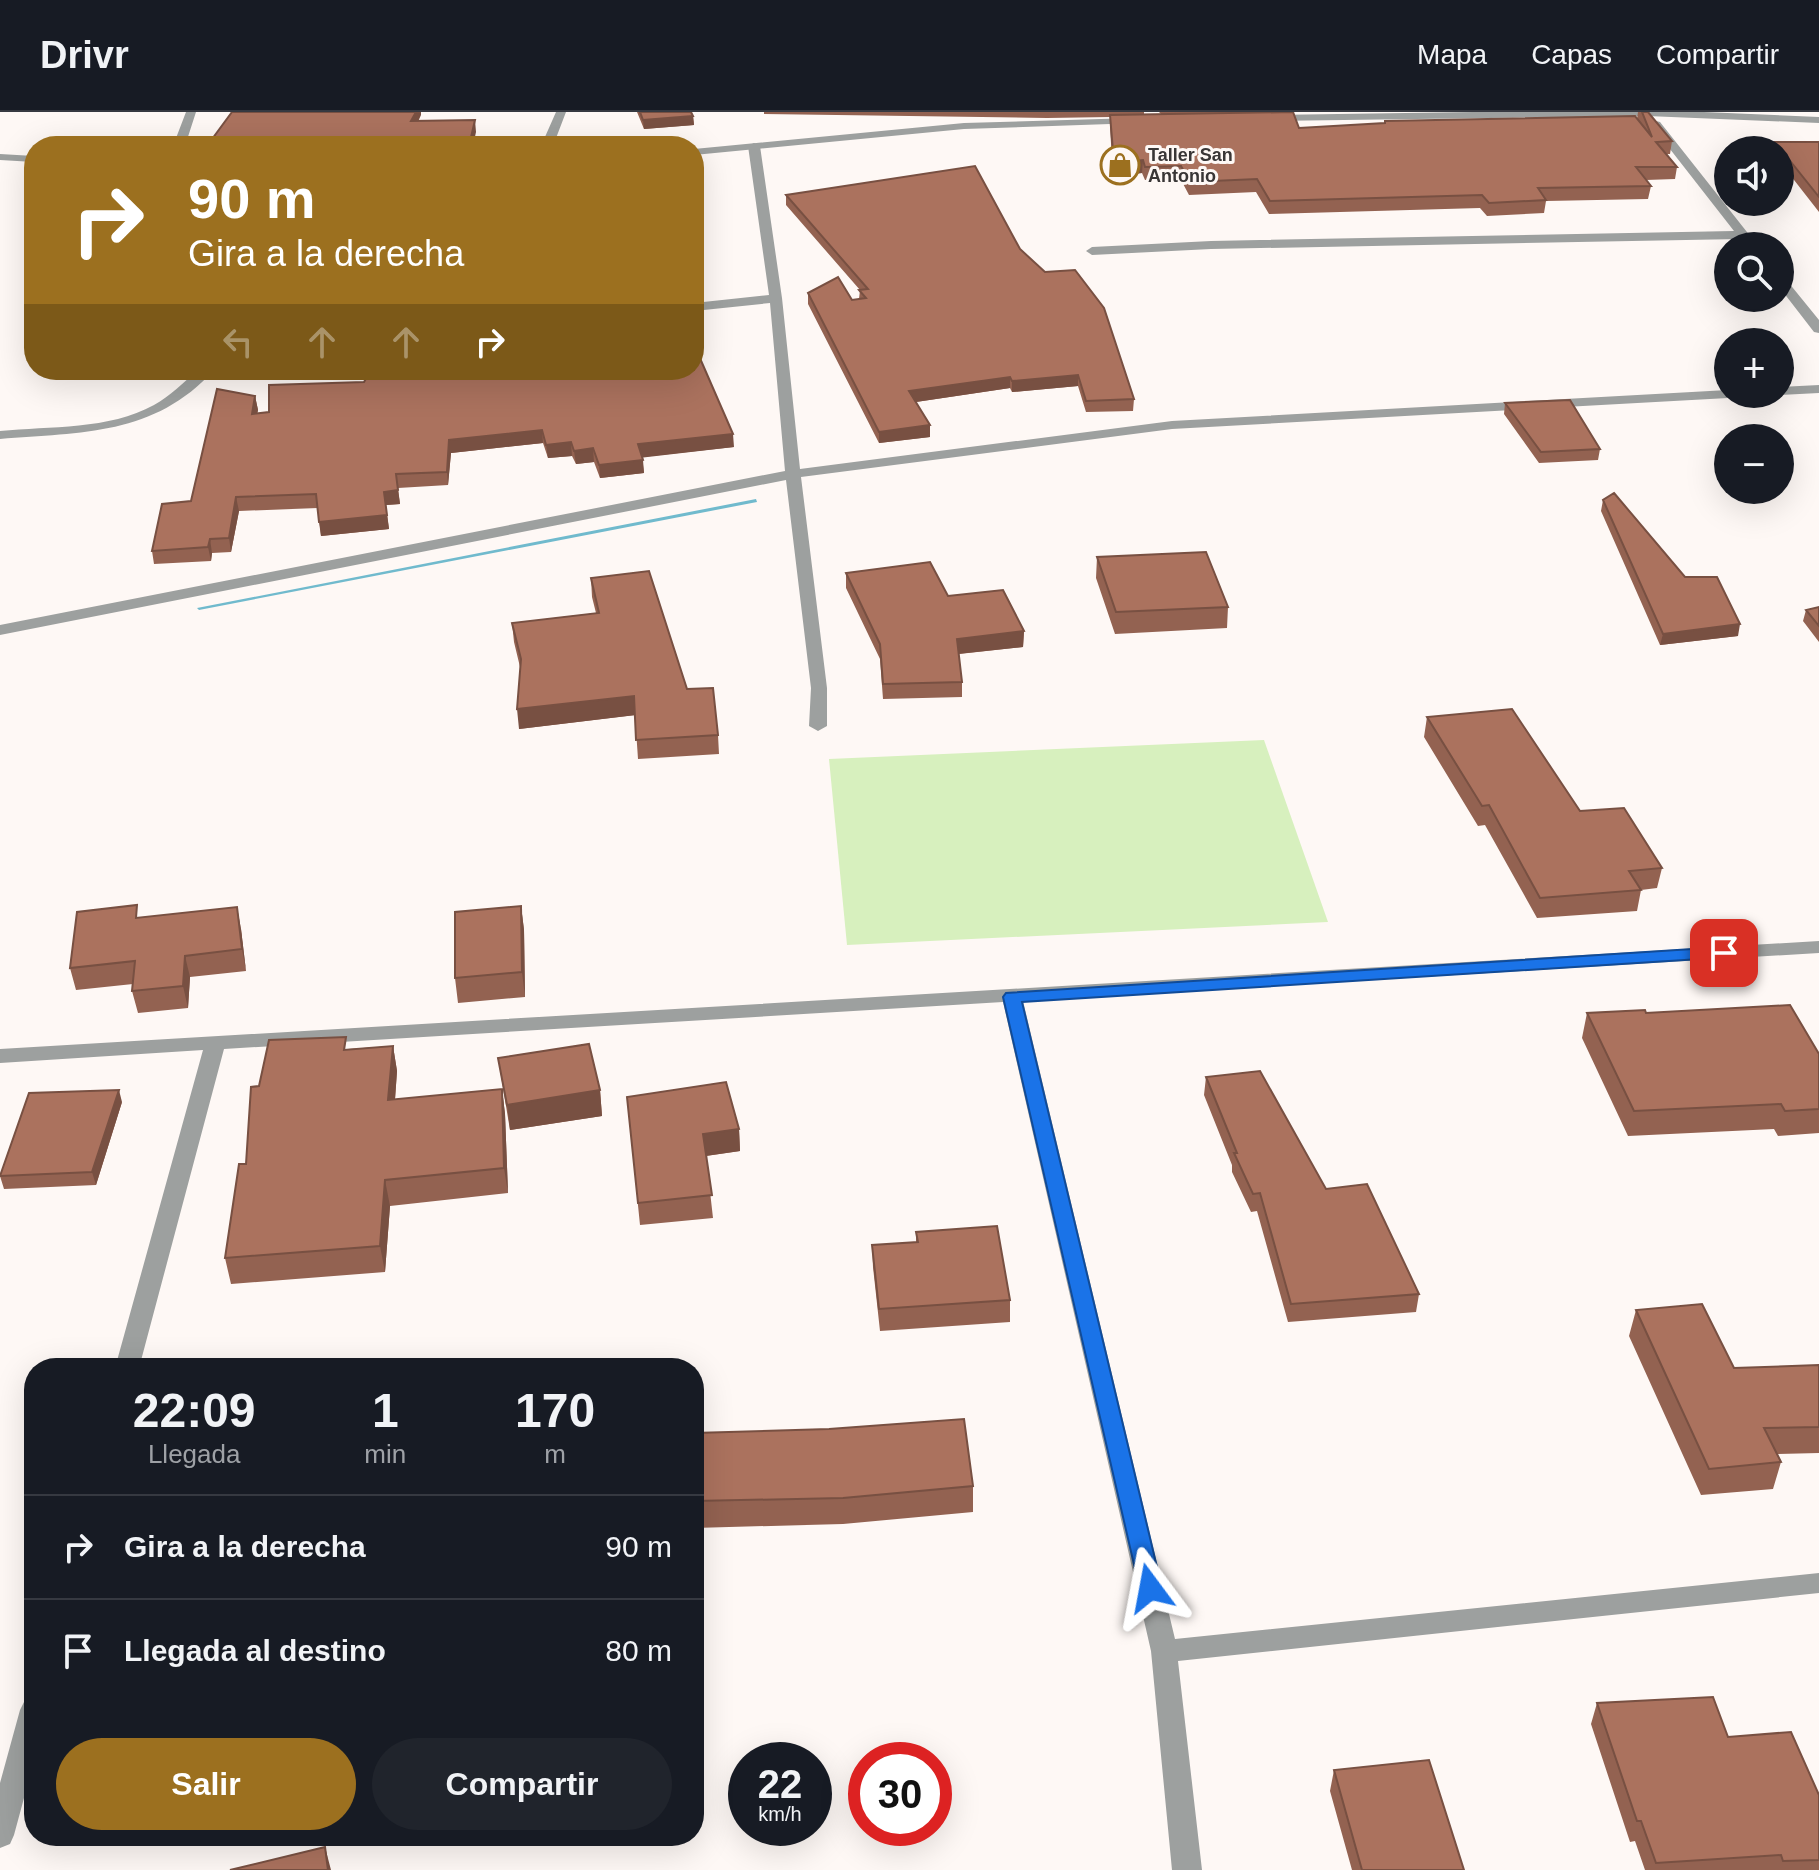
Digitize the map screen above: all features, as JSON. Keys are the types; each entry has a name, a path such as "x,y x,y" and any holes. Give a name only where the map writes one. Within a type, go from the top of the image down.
{"street":[{"path":"183,136 191,112"},
{"path":"551,136 561,112"},
{"path":"1647,113 1741,232"},
{"path":"1251,118 1647,113 1819,120"},
{"path":"704,151 951,127 1142,121"},
{"path":"754,146 776,298 819,688 818,726"},
{"path":"0,157 24,158"},
{"path":"1092,251 1211,245 1714,236"},
{"path":"704,306 776,298"},
{"path":"1794,298 1819,329"},
{"path":"0,435 105,424 147,414 194,380"},
{"path":"1794,390 1819,389"},
{"path":"0,630 793,474 1172,425 1714,395"},
{"path":"0,1056 1819,947"},
{"path":"1012,997 1164,1651 1187,1870"},
{"path":"130,1358 215,1043"},
{"path":"1164,1651 1819,1583"},
{"path":"0,1835 24,1747"}],"green space":[{"path":"1264,740 1328,922 847,945 829,759"}],"water":[{"path":"756,499 757,502 197,608"}],"building":[{"path":"232,112 416,112 411,121 475,120 471,136 214,136"},
{"path":"640,112 691,112 693,116 643,120"},
{"path":"1293,112 1299,128 1385,121 1635,116 1652,137 1642,112 1648,112 1672,141 1656,142 1677,167 1636,167 1651,186 1538,188 1546,200 1489,203 1482,195 1270,201 1257,179 1190,182 1181,166 1145,167 1143,160 1114,163 1110,115"},
{"path":"1794,142 1819,142 1819,197 1794,166"},
{"path":"975,166 1020,249 1045,272 1075,270 1104,308 1134,399 1086,401 1078,375 1012,381 1010,377 909,391 930,425 879,432 808,293 838,277 852,300 866,298 859,290 868,289 786,195"},
{"path":"704,367 733,434 638,444 643,460 599,465 593,448 574,451 571,442 546,445 542,430 449,440 447,472 396,474 398,490 384,492 387,515 319,522 316,494 236,497 229,538 210,539 208,547 152,551 162,504 191,501 217,389 255,396 252,414 269,412 269,385 704,380"},
{"path":"1570,400 1600,449 1541,452 1505,403"},
{"path":"1614,493 1685,577 1717,577 1740,624 1663,634 1603,500"},
{"path":"1206,552 1228,607 1116,612 1097,557"},
{"path":"930,562 948,596 1003,590 1024,631 957,639 962,682 883,684 880,644 846,573"},
{"path":"649,571 687,689 713,688 718,735 636,740 634,696 517,709 521,659 512,623 599,613 591,578"},
{"path":"1819,607 1819,626 1806,610"},
{"path":"1512,709 1580,811 1624,808 1662,868 1629,871 1641,890 1540,898 1489,805 1482,806 1427,717"},
{"path":"137,905 136,918 237,907 242,949 185,956 183,986 132,991 135,961 70,968 77,912"},
{"path":"521,906 522,972 455,978 455,912"},
{"path":"1790,1005 1819,1054 1819,1109 1785,1111 1781,1104 1634,1111 1587,1013 1645,1010 1646,1013"},
{"path":"346,1037 344,1050 393,1046 388,1100 502,1089 504,1168 385,1180 380,1246 225,1258 239,1164 246,1164 251,1087 259,1086 269,1040"},
{"path":"589,1044 600,1090 507,1105 498,1058"},
{"path":"1260,1071 1326,1189 1367,1184 1419,1294 1291,1304 1260,1193 1253,1194 1206,1077"},
{"path":"726,1082 739,1129 703,1134 712,1195 638,1203 627,1097"},
{"path":"119,1090 92,1172 0,1176 29,1093"},
{"path":"997,1226 1010,1300 879,1309 872,1245 918,1242 916,1232"},
{"path":"1702,1304 1734,1368 1819,1365 1819,1427 1764,1428 1781,1462 1709,1469 1636,1310"},
{"path":"964,1419 973,1486 843,1498 704,1501 704,1433 829,1429"},
{"path":"1713,1697 1728,1737 1791,1732 1819,1795 1819,1860 1783,1861 1781,1855 1656,1863 1641,1821 1637,1821 1597,1703"},
{"path":"1429,1760 1464,1870 1362,1870 1334,1770"},
{"path":"325,1847 328,1870 230,1870"}],"place":[{"name":"Taller San Antonio","path":"1120,165"}],"route":[{"path":"1150,1588 1012,997 1724,953"}]}
